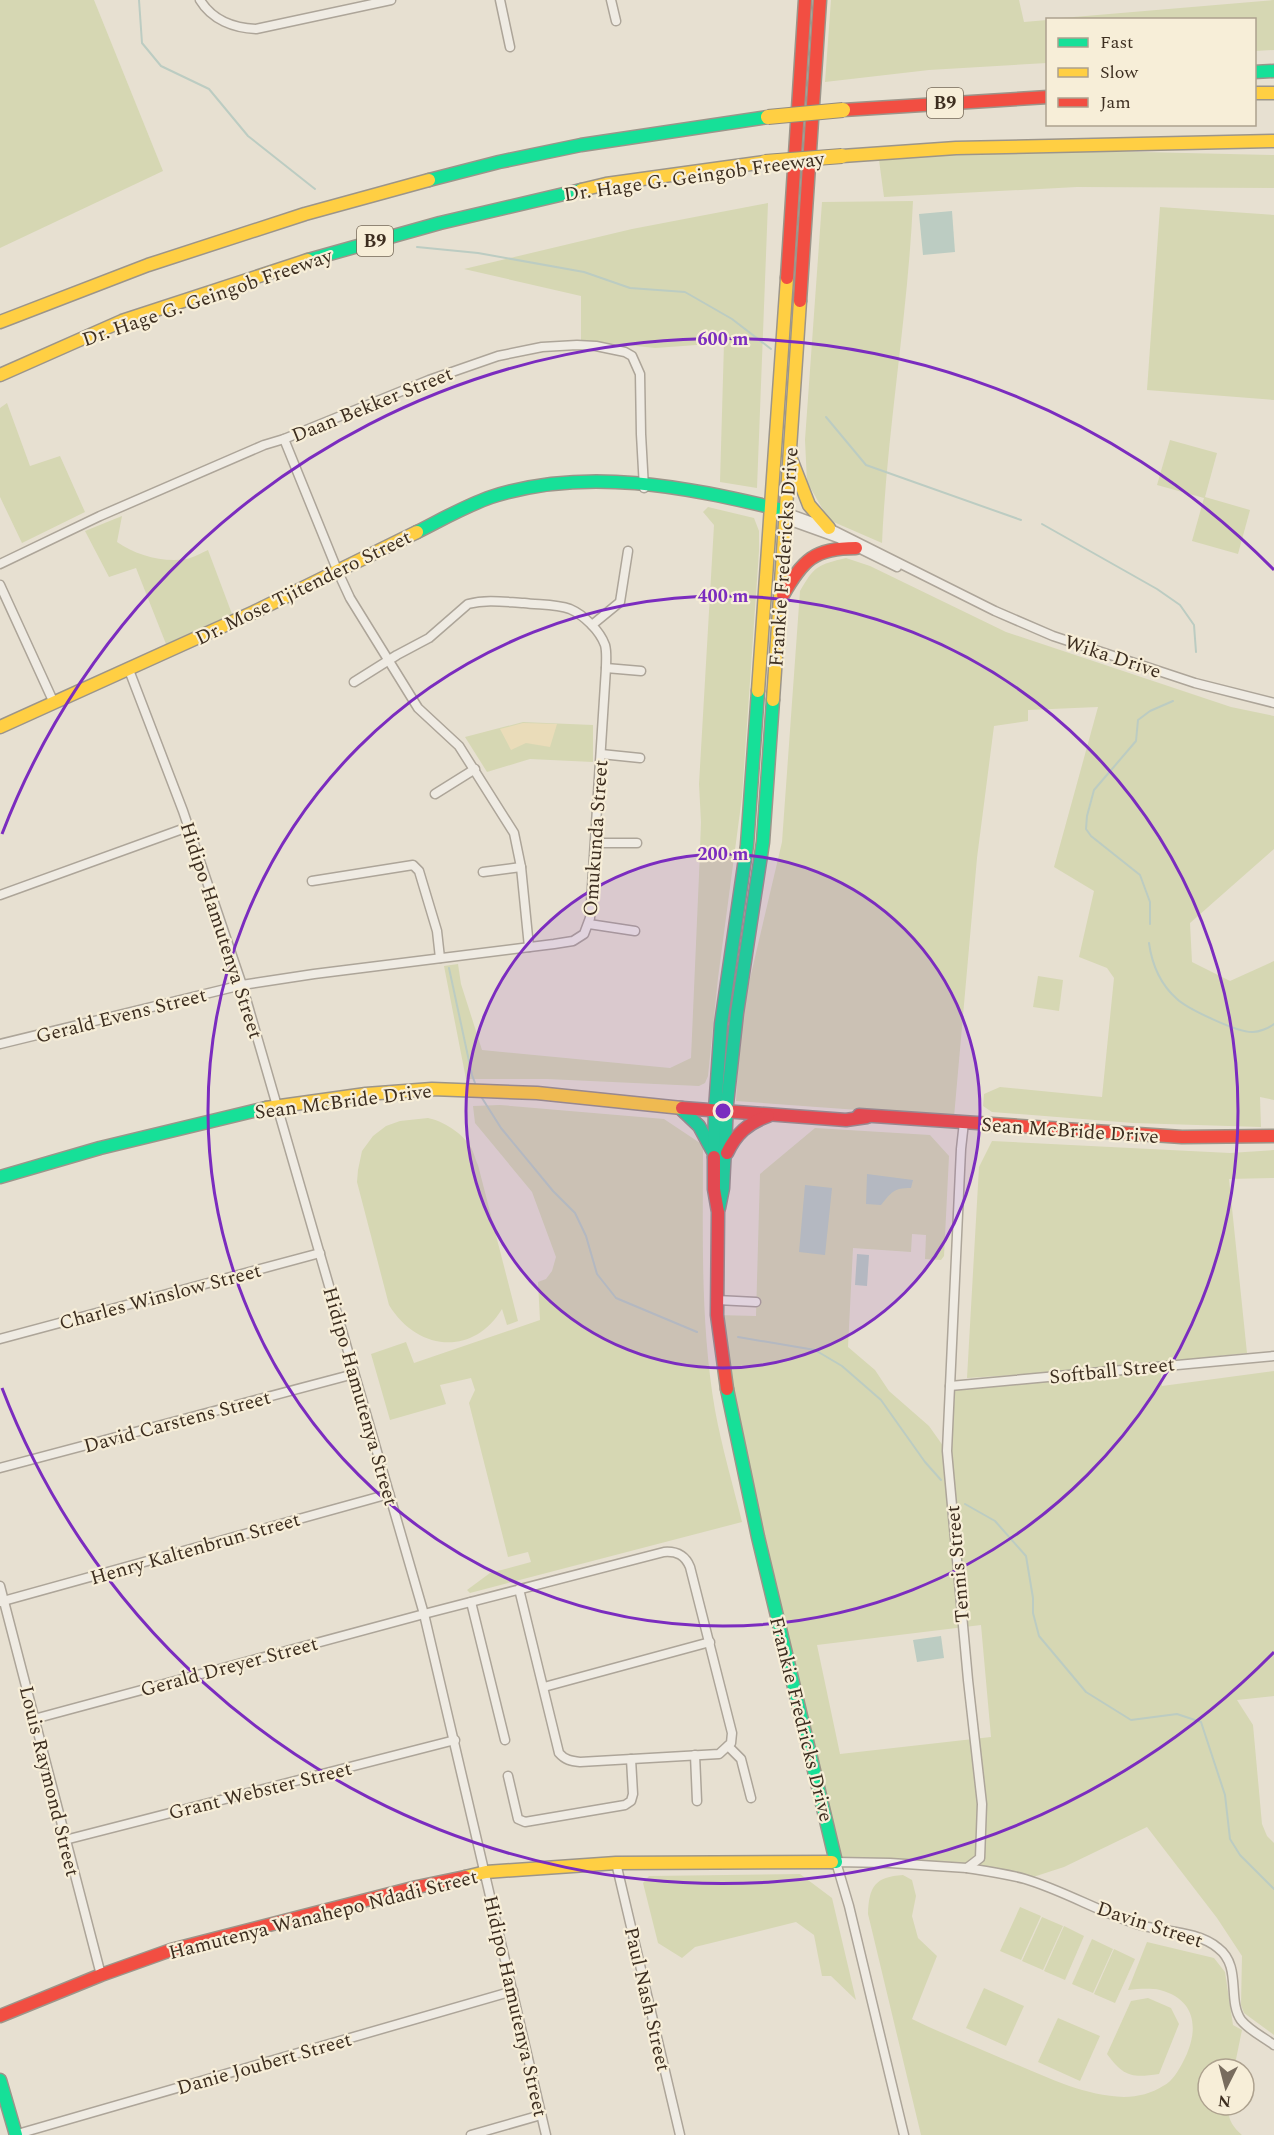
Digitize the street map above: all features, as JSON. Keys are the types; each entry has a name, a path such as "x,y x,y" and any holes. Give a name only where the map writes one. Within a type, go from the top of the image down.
{"main road":[{"name":"Frankie Fredericks Drive","path":"722,1107 723,1010 747,845 806,0"},
{"name":"Frankie Fredericks Drive","path":"722,1107 763,842 820,0"},
{"path":"1256,72 1274,71"},
{"path":"1256,93 1274,93"},
{"name":"B9","path":"0,322 148,265 305,214 499,162 581,145 768,117 1046,97"},
{"name":"Dr. Hage G. Geingob Freeway","path":"0,375 122,321 279,268 430,226 606,184 765,162 956,147 1274,141"},
{"path":"1210,143 1274,146"},
{"path":"789,455 808,505 830,528"},
{"name":"Dr. Mose Tjitendero Street","path":"0,728 338,572 462,509 492,497 555,483 615,482 644,485 785,515"},
{"path":"781,600 798,568 807,559 827,549 856,548"},
{"name":"Sean McBride Drive","path":"0,1177 100,1148 277,1105 366,1094 432,1089 587,1097 604,1101 680,1108 722,1107 852,1113 867,1117"},
{"name":"Sean McBride Drive","path":"587,1097 605,1094 846,1120 867,1117 1182,1137 1274,1136"},
{"name":"Frankie Fredricks Drive","path":"722,1107 719,1158 714,1189 718,1212 717,1300 727,1391 743,1472 836,1862"},
{"path":"680,1108 702,1130 719,1158 744,1127 775,1114"},
{"name":"Hamutenya Wanahepo Ndadi Street","path":"0,2016 171,1950 417,1887 486,1872 616,1863 836,1862"},
{"path":"0,2080 15,2135"}],"street":[{"path":"200,0 209,12 230,25 256,28 391,0"},
{"path":"500,0 510,47"},
{"path":"611,0 616,21"},
{"name":"Daan Bekker Street","path":"0,564 100,516 264,445 429,380 498,356 542,347 596,346 625,352 632,356 640,374 644,485"},
{"path":"284,439 350,598 417,708 459,746 514,833 521,867 529,947"},
{"name":"Wika Drive","path":"785,515 830,528 958,593 1053,636 1195,683 1274,703"},
{"name":"Wika Drive","path":"785,515 934,585 958,593"},
{"path":"592,625 620,602 628,551"},
{"path":"0,585 54,703"},
{"name":"Omukunda Street","path":"242,986 577,939 584,934 589,924 606,668 605,645 592,625 570,609 509,602 476,602 468,604 429,638 354,682"},
{"path":"606,668 641,671"},
{"name":"Hidipo Hamutenya Street","path":"129,670 188,827 242,986 424,1614 546,2135"},
{"path":"601,754 640,758"},
{"path":"435,794 475,769"},
{"path":"0,895 188,827"},
{"path":"596,843 637,843"},
{"path":"312,882 412,865 419,870 437,931 440,958"},
{"path":"483,872 521,867"},
{"path":"589,924 634,931"},
{"name":"Gerald Evens Street","path":"0,1044 242,986"},
{"name":"Tennis Street","path":"964,1122 947,1469 953,1509 962,1626 982,1804 980,1858 967,1868"},
{"name":"Charles Winslow Street","path":"0,1339 320,1253"},
{"path":"717,1300 756,1302"},
{"name":"Softball Street","path":"950,1386 1274,1356"},
{"name":"David Carstens Street","path":"0,1468 354,1374"},
{"name":"Henry Kaltenbrun Street","path":"2,1601 389,1494"},
{"name":"Gerald Dreyer Street","path":"34,1719 519,1589 673,1551 687,1559 732,1733 728,1746"},
{"name":"Louis Raymond Street","path":"0,1586 100,1976"},
{"path":"519,1589 559,1753 563,1758 580,1762 718,1754 728,1746 741,1759 751,1798"},
{"path":"471,1602 505,1740"},
{"path":"544,1686 710,1642"},
{"name":"Grant Webster Street","path":"64,1840 455,1740"},
{"path":"695,1755 697,1800"},
{"path":"508,1776 518,1819 525,1822 625,1805 631,1801 633,1794 631,1759"},
{"path":"836,1862 967,1868"},
{"name":"Frankie Fredricks Drive","path":"836,1862 849,1906 904,2135"},
{"name":"Paul Nash Street","path":"616,1863 680,2135"},
{"name":"Davin Street","path":"967,1868 1027,1879 1139,1924 1198,1938 1220,1948 1231,1967 1237,2010 1241,2019 1249,2028 1274,2045"},
{"name":"Danie Joubert Street","path":"15,2135 513,1991"},
{"path":"471,2135 541,2115"}],"green space":[{"path":"0,0 94,0 163,171 0,248"},
{"path":"831,0 1019,0 1024,22 1046,20 1046,63 929,70 825,82"},
{"path":"1274,0 1274,50 1256,51 1256,18 1062,18"},
{"path":"958,152 1274,155 1274,188 1077,187 884,197 879,160"},
{"path":"913,201 882,543 829,520 807,482 805,440 822,202"},
{"path":"768,203 757,488 720,482 724,343 655,348 581,340 581,296 464,269 632,229"},
{"path":"1160,207 1274,215 1274,400 1147,390"},
{"path":"7,403 30,466 60,456 85,512 22,543 0,497 0,408"},
{"path":"1170,440 1217,453 1205,497 1250,510 1238,554 1192,541 1204,498 1157,485"},
{"path":"708,507 754,518 759,531 759,551 742,797 718,978 708,1076 705,1083 699,1086 547,1079 466,1079 444,966 458,964 461,984 482,1050 670,1068 691,1058 701,822 699,784 714,525 703,512"},
{"path":"122,516 117,542 141,554 159,559 177,560 191,558 208,550 232,614 166,644 136,568 109,577 85,531"},
{"path":"846,558 870,566 1006,632 1231,707 1274,716 1274,849 1190,923 1192,962 1230,981 1274,961 1274,1100 1260,1097 1261,1127 1133,1123 992,1112 983,1106 984,1094 1000,1087 1102,1097 1114,978 1107,968 1079,957 1094,891 1054,867 1098,707 1028,710 1028,721 994,726 977,858 954,1117 736,1101 741,1017 782,842 800,591 818,567"},
{"path":"523,722 593,725 593,762 530,759 487,772 465,737"},
{"path":"1038,976 1063,980 1059,1011 1033,1007"},
{"path":"500,1105 664,1119 703,1145 703,1278 710,1377 724,1452 742,1522 470,1593 467,1590 490,1573 531,1562 528,1552 508,1557 469,1403 475,1390 471,1378 440,1385 446,1404 390,1420 371,1354 406,1342 414,1363 540,1320 538,1282 546,1279 552,1271 556,1257 532,1192 475,1123 473,1106"},
{"path":"428,1118 452,1128 467,1141 473,1151 518,1321 507,1325 502,1309 490,1324 476,1335 461,1341 445,1342 429,1339 414,1332 389,1305 357,1182 362,1151 373,1136 386,1126 400,1121"},
{"path":"815,1128 930,1135 949,1156 944,1256 941,1260 925,1259 926,1235 912,1234 911,1252 853,1248 848,1347 875,1370 889,1391 929,1426 946,1450 950,1386 1160,1365 1162,1386 1274,1371 1274,1696 1237,1700 1253,1725 1262,1824 1267,1836 1274,1843 1274,2035 1244,2013 1241,2005 1242,1956 1217,1918 1147,1827 1064,1867 1027,1879 1009,1875 836,1862 729,1405 717,1315 756,1316 760,1174","holes":["981,1625 991,1737 840,1754 817,1645"]},
{"path":"992,1141 1230,1153 1274,1150 1274,1178 1229,1179 1247,1353 1079,1371 967,1378 979,1167"},
{"path":"800,1874 832,1898 856,2000 831,1976 822,1976 814,1935 796,1922 695,1947 682,1958 658,1943 643,1883 649,1876"},
{"path":"903,1875 912,1880 916,1896 912,1916 918,1938 937,1956 912,2019 1050,2079 1094,2093 1129,2097 1154,2091 1167,2084 1181,2065 1192,2040 1192,2018 1182,2001 1160,1990 1128,1990 1147,1942 1214,1958 1225,1972 1233,2025 1242,2030 1236,2057 1196,2057 1196,2117 1230,2117 1235,2128 1242,2135 921,2135 868,1914 870,1896 875,1885 893,1876"},
{"path":"1020,1907 1041,1916 1021,1960 1000,1951"},
{"path":"1042,1917 1063,1926 1043,1970 1022,1961"},
{"path":"1064,1926 1084,1936 1065,1980 1044,1971"},
{"path":"1092,1939 1113,1949 1093,1993 1072,1984"},
{"path":"1114,1949 1135,1959 1115,2003 1094,1994"},
{"path":"984,1988 1024,2006 1006,2046 966,2028"},
{"path":"1148,1998 1171,2008 1179,2024 1159,2074 1142,2076 1129,2074 1118,2067 1107,2054 1131,2001"},
{"path":"1058,2018 1100,2036 1080,2081 1038,2062"}],"sand":[{"path":"523,723 557,724 550,747 526,743 511,750 500,729"}],"shaded area":[{"path":"952,211 955,252 923,255 919,214"},
{"path":"867,1174 913,1180 911,1188 893,1192 881,1205 866,1204"},
{"path":"805,1185 832,1188 825,1255 799,1252"},
{"path":"857,1254 869,1255 867,1286 855,1285"},
{"path":"941,1636 944,1658 917,1662 913,1640"}],"waterway":[{"path":"139,0 142,43 161,66 209,89 248,136 315,189"},
{"path":"417,247 478,253 584,272 630,288 685,292 732,319 771,349"},
{"path":"826,417 866,465 1021,520"},
{"path":"1042,524 1157,589 1180,605 1194,625 1196,652"},
{"path":"1150,924 1150,902 1140,875 1091,836 1086,829 1087,816 1094,790 1136,741 1138,720 1150,711 1173,701"},
{"path":"1149,943 1152,959 1161,980 1177,999 1191,1009 1213,1020 1246,1031 1258,1031 1274,1024"},
{"path":"449,968 475,1083"},
{"path":"482,1098 501,1128 553,1191 575,1213 586,1236 597,1274 616,1298 697,1332"},
{"path":"738,1337 815,1350 842,1366 881,1400 925,1462 941,1480"},
{"path":"965,1504 995,1521 1026,1556 1033,1598 1033,1613 1039,1636 1086,1692 1131,1720 1177,1714 1201,1722 1225,1795 1230,1839 1240,1855 1274,1889"}],"traffic: fast":[{"path":"1256,72 1274,71"},
{"path":"429,180 499,162 581,145 768,117"},
{"path":"308,260 440,223 581,190"},
{"path":"417,532 491,497 527,488 563,483 599,481 672,487 779,509"},
{"path":"714,1157 721,1024 747,845 758,691"},
{"path":"719,1208 723,1188 727,1104 737,1013 763,842 773,700"},
{"path":"0,1177 100,1148 266,1108"},
{"path":"680,1108 699,1126 712,1150"},
{"path":"727,1389 758,1537 836,1862 832,1862"},
{"path":"0,2080 16,2135"}],"traffic: slow":[{"path":"1256,93 1274,93"},
{"path":"768,117 843,110"},
{"path":"842,156 956,148 1274,141"},
{"path":"765,162 842,156"},
{"path":"581,190 606,184 765,162"},
{"path":"0,322 148,265 305,214 429,180"},
{"path":"0,375 122,321 308,260"},
{"path":"758,691 787,278"},
{"path":"773,700 800,301"},
{"path":"791,459 809,505 829,528"},
{"path":"0,727 254,612 417,532"},
{"path":"266,1108 366,1094 432,1089 537,1093 682,1108"},
{"path":"465,1877 486,1872 616,1863 832,1862"}],"traffic: jam":[{"path":"787,278 805,0"},
{"path":"800,301 820,0"},
{"path":"843,110 1046,97"},
{"path":"783,595 797,573 811,558 830,550 856,548"},
{"path":"682,1108 846,1120 867,1117"},
{"path":"859,1115 1182,1137 1274,1136"},
{"path":"727,1153 743,1130 768,1116"},
{"path":"714,1157 714,1189 718,1212 717,1315 727,1389"},
{"path":"0,2016 101,1975 171,1950 417,1887 465,1877"}]}
